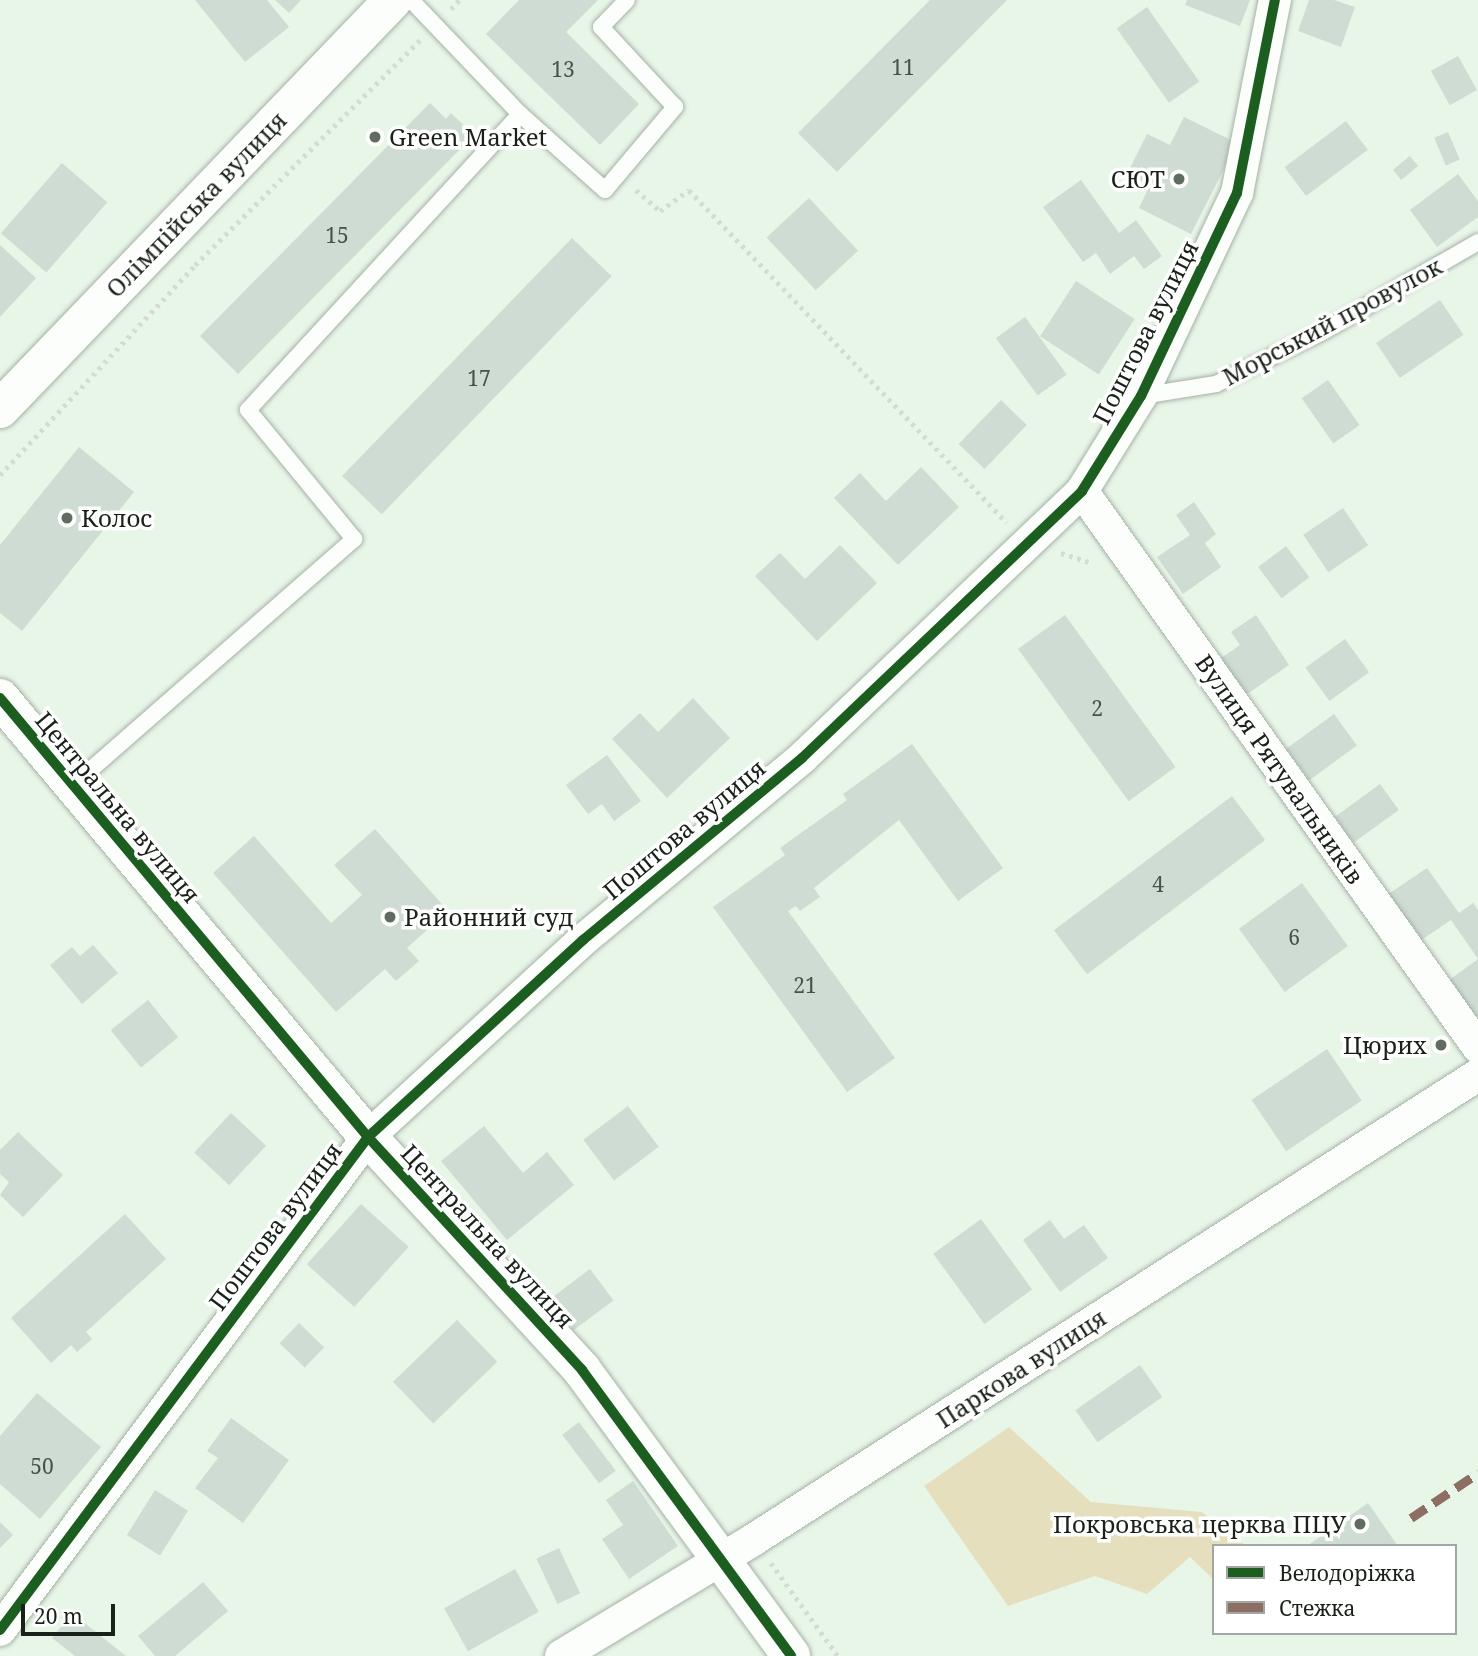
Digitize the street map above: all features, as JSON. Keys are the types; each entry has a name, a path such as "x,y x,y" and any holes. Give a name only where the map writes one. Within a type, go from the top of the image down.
{"street":[{"name":"Олімпійська вулиця","path":"0,409 393,0"},
{"name":"Поштова вулиця","path":"0,1630 368,1137 583,940 802,758 1082,491 1141,396 1237,193 1275,0"},
{"name":"Вулиця Рятувальників","path":"1082,491 1478,1047"},
{"name":"Центральна вулиця","path":"0,698 368,1137 582,1370 791,1656"},
{"name":"Паркова вулиця","path":"561,1656 720,1556 754,1539 1478,1075"}],"lane":[{"path":"411,0 520,114 605,190 675,107 601,27 627,0"},
{"path":"72,786 354,538 248,410 520,114"},
{"name":"Морський провулок","path":"1141,396 1216,384 1324,331 1478,242"}],"path":[{"path":"0,475 195,265 459,0"},
{"path":"619,174 660,211 689,190 1027,544"}],"shaded area":[{"path":"1009,1427 1091,1502 1202,1512 1243,1544 1212,1544 1212,1578 1190,1557 1147,1594 1095,1576 1008,1606 924,1486"}],"building":[{"path":"195,0 267,0 289,27 245,62"},
{"path":"275,0 301,0 289,13"},
{"path":"519,0 598,0 566,32 639,104 600,145 486,34"},
{"path":"930,0 1007,0 837,172 798,133"},
{"path":"1187,0 1250,0 1240,26 1185,5"},
{"path":"1309,0 1334,0 1355,7 1341,47 1298,31"},
{"path":"1147,7 1199,82 1169,103 1117,28"},
{"path":"1458,56 1477,90 1450,105 1431,71"},
{"path":"430,103 446,119 451,113 474,135 238,374 200,336"},
{"name":"СЮТ","path":"1184,117 1237,143 1191,234 1139,208 1150,185 1127,174 1147,134 1170,145"},
{"path":"1346,121 1368,150 1306,196 1285,167"},
{"path":"1448,132 1460,160 1446,165 1434,138"},
{"path":"1410,156 1418,166 1401,180 1393,170"},
{"path":"62,163 107,202 46,273 1,233"},
{"path":"1458,174 1478,201 1478,217 1437,247 1410,210"},
{"path":"1081,180 1119,233 1136,220 1162,256 1144,269 1134,256 1110,274 1096,253 1083,262 1043,207"},
{"path":"809,198 858,251 816,290 767,238"},
{"path":"572,238 612,276 382,514 342,476"},
{"path":"0,245 36,278 0,317"},
{"path":"1076,281 1135,319 1099,374 1040,336"},
{"path":"1440,300 1463,335 1400,378 1376,343"},
{"path":"1025,317 1067,374 1038,396 996,338"},
{"path":"1328,380 1360,425 1333,443 1302,398"},
{"path":"1001,400 1027,425 985,469 959,444"},
{"name":"Колос","path":"79,447 134,492 22,631 0,613 0,545"},
{"path":"921,467 959,507 898,565 834,498 860,473 886,501"},
{"path":"1194,502 1216,534 1205,543 1221,567 1183,594 1157,557 1190,535 1176,515"},
{"path":"1343,508 1368,545 1328,572 1303,535"},
{"path":"840,545 877,583 817,641 755,576 780,553 805,579"},
{"path":"1286,546 1309,577 1282,598 1258,567"},
{"path":"1065,615 1176,767 1129,801 1018,649"},
{"path":"1256,615 1289,665 1246,695 1221,658 1240,645 1231,632"},
{"path":"1345,639 1369,672 1329,701 1305,668"},
{"path":"693,698 730,738 667,798 612,739 640,713 658,732"},
{"path":"1334,714 1357,746 1309,780 1286,749"},
{"path":"912,744 1003,868 958,901 899,820 814,888 820,897 800,911 796,906 788,911 895,1058 847,1092 713,907 785,855 780,848 847,800 843,794"},
{"path":"607,755 641,801 614,821 602,804 588,814 566,785"},
{"path":"1380,784 1399,810 1354,843 1335,817"},
{"path":"1232,796 1265,840 1087,974 1054,930"},
{"name":"Районний суд","path":"375,829 448,911 407,948 419,961 396,981 385,969 336,1012 213,873 254,836 331,923 362,895 334,865"},
{"path":"1427,868 1459,913 1473,903 1478,910 1478,959 1451,920 1420,941 1387,895"},
{"path":"1302,883 1348,946 1285,992 1239,929"},
{"path":"93,945 118,973 82,1004 50,965 72,947 80,956"},
{"path":"1478,959 1478,1023 1448,981"},
{"path":"148,1000 178,1037 141,1068 111,1030"},
{"path":"1327,1049 1362,1100 1286,1151 1252,1100"},
{"path":"628,1106 659,1147 614,1180 583,1140"},
{"path":"231,1113 266,1146 229,1185 194,1152"},
{"path":"484,1126 523,1173 547,1152 574,1185 507,1240 441,1161"},
{"path":"18,1132 63,1175 23,1217 0,1195 9,1182 0,1174 0,1150"},
{"path":"361,1204 409,1247 354,1307 307,1264"},
{"path":"125,1214 166,1259 86,1332 92,1339 77,1352 71,1345 51,1363 11,1318"},
{"path":"981,1219 1032,1289 984,1324 933,1254"},
{"path":"1050,1220 1064,1239 1084,1225 1108,1258 1060,1292 1023,1240"},
{"path":"590,1269 613,1300 574,1330 550,1299"},
{"path":"457,1320 497,1362 433,1424 393,1382"},
{"path":"299,1323 324,1347 305,1367 280,1343"},
{"path":"1140,1365 1162,1397 1098,1442 1075,1410"},
{"path":"37,1393 101,1447 40,1519 0,1484 0,1436"},
{"path":"231,1418 289,1460 243,1523 195,1488 218,1458 207,1451"},
{"path":"579,1422 616,1471 599,1483 562,1435"},
{"path":"633,1481 678,1546 629,1579 602,1539 623,1525 606,1500"},
{"path":"155,1490 188,1511 160,1556 127,1535"},
{"name":"Покровська церква ПЦУ","path":"1368,1503 1397,1544 1310,1544"},
{"path":"0,1522 13,1535 0,1548"},
{"path":"559,1548 580,1593 557,1604 536,1559"},
{"path":"515,1569 539,1612 468,1651 444,1608"},
{"path":"203,1582 228,1611 175,1656 155,1656 138,1636"},
{"path":"72,1613 126,1656 75,1656 52,1638"}],"marked path":[{"path":"1411,1518 1478,1473"}],"cycle path":[{"path":"0,1630 368,1137 583,940 802,758 1082,491 1141,396 1237,193 1275,0"},
{"path":"0,698 368,1137 582,1370 791,1656"}],"place":[{"name":"Green Market","path":"375,137"},
{"name":"СЮТ","path":"1179,179"},
{"name":"Колос","path":"67,518"},
{"name":"Районний суд","path":"390,917"},
{"name":"Цюрих","path":"1441,1045"},
{"name":"Покровська церква ПЦУ","path":"1360,1524"}]}
